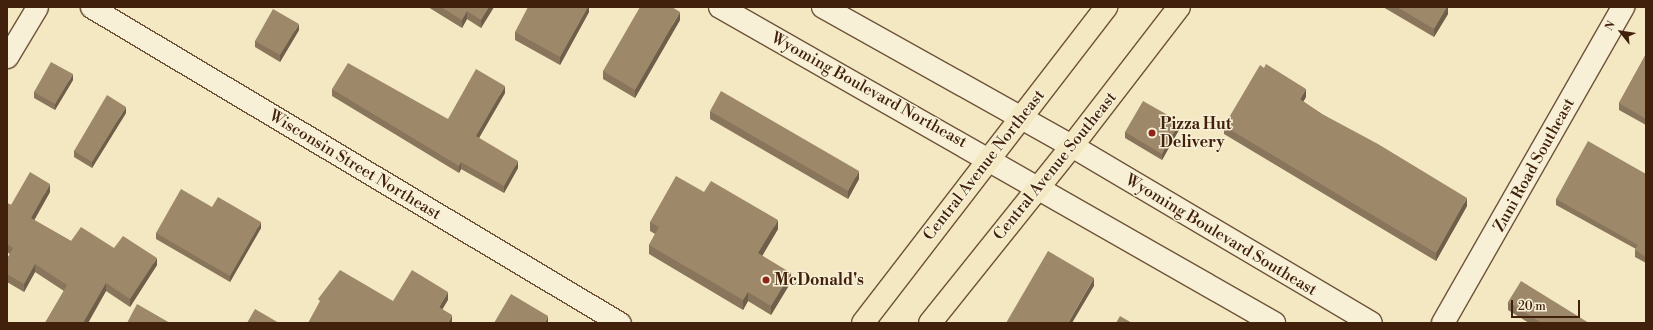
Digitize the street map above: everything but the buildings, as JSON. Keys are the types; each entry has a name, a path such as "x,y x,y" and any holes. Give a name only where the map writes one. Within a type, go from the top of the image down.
{"main road":[{"name":"Wyoming Boulevard Northeast","path":"720,7 1037,187"},
{"path":"824,7 1072,146"},
{"name":"Central Avenue Northeast","path":"863,323 988,158 1106,7"},
{"name":"Central Avenue Southeast","path":"930,323 1037,187 1072,146 1179,7"},
{"name":"Zuni Road Southeast","path":"1443,323 1623,7"},
{"name":"Wyoming Boulevard Southeast","path":"1072,146 1371,323"},
{"path":"1037,187 1274,323"}],"street":[{"path":"7,57 37,7"},
{"name":"Wisconsin Street Northeast","path":"91,7 620,323"}],"place":[{"name":"Pizza Hut Delivery","path":"1152,133"},
{"name":"McDonald's","path":"766,280"}]}
